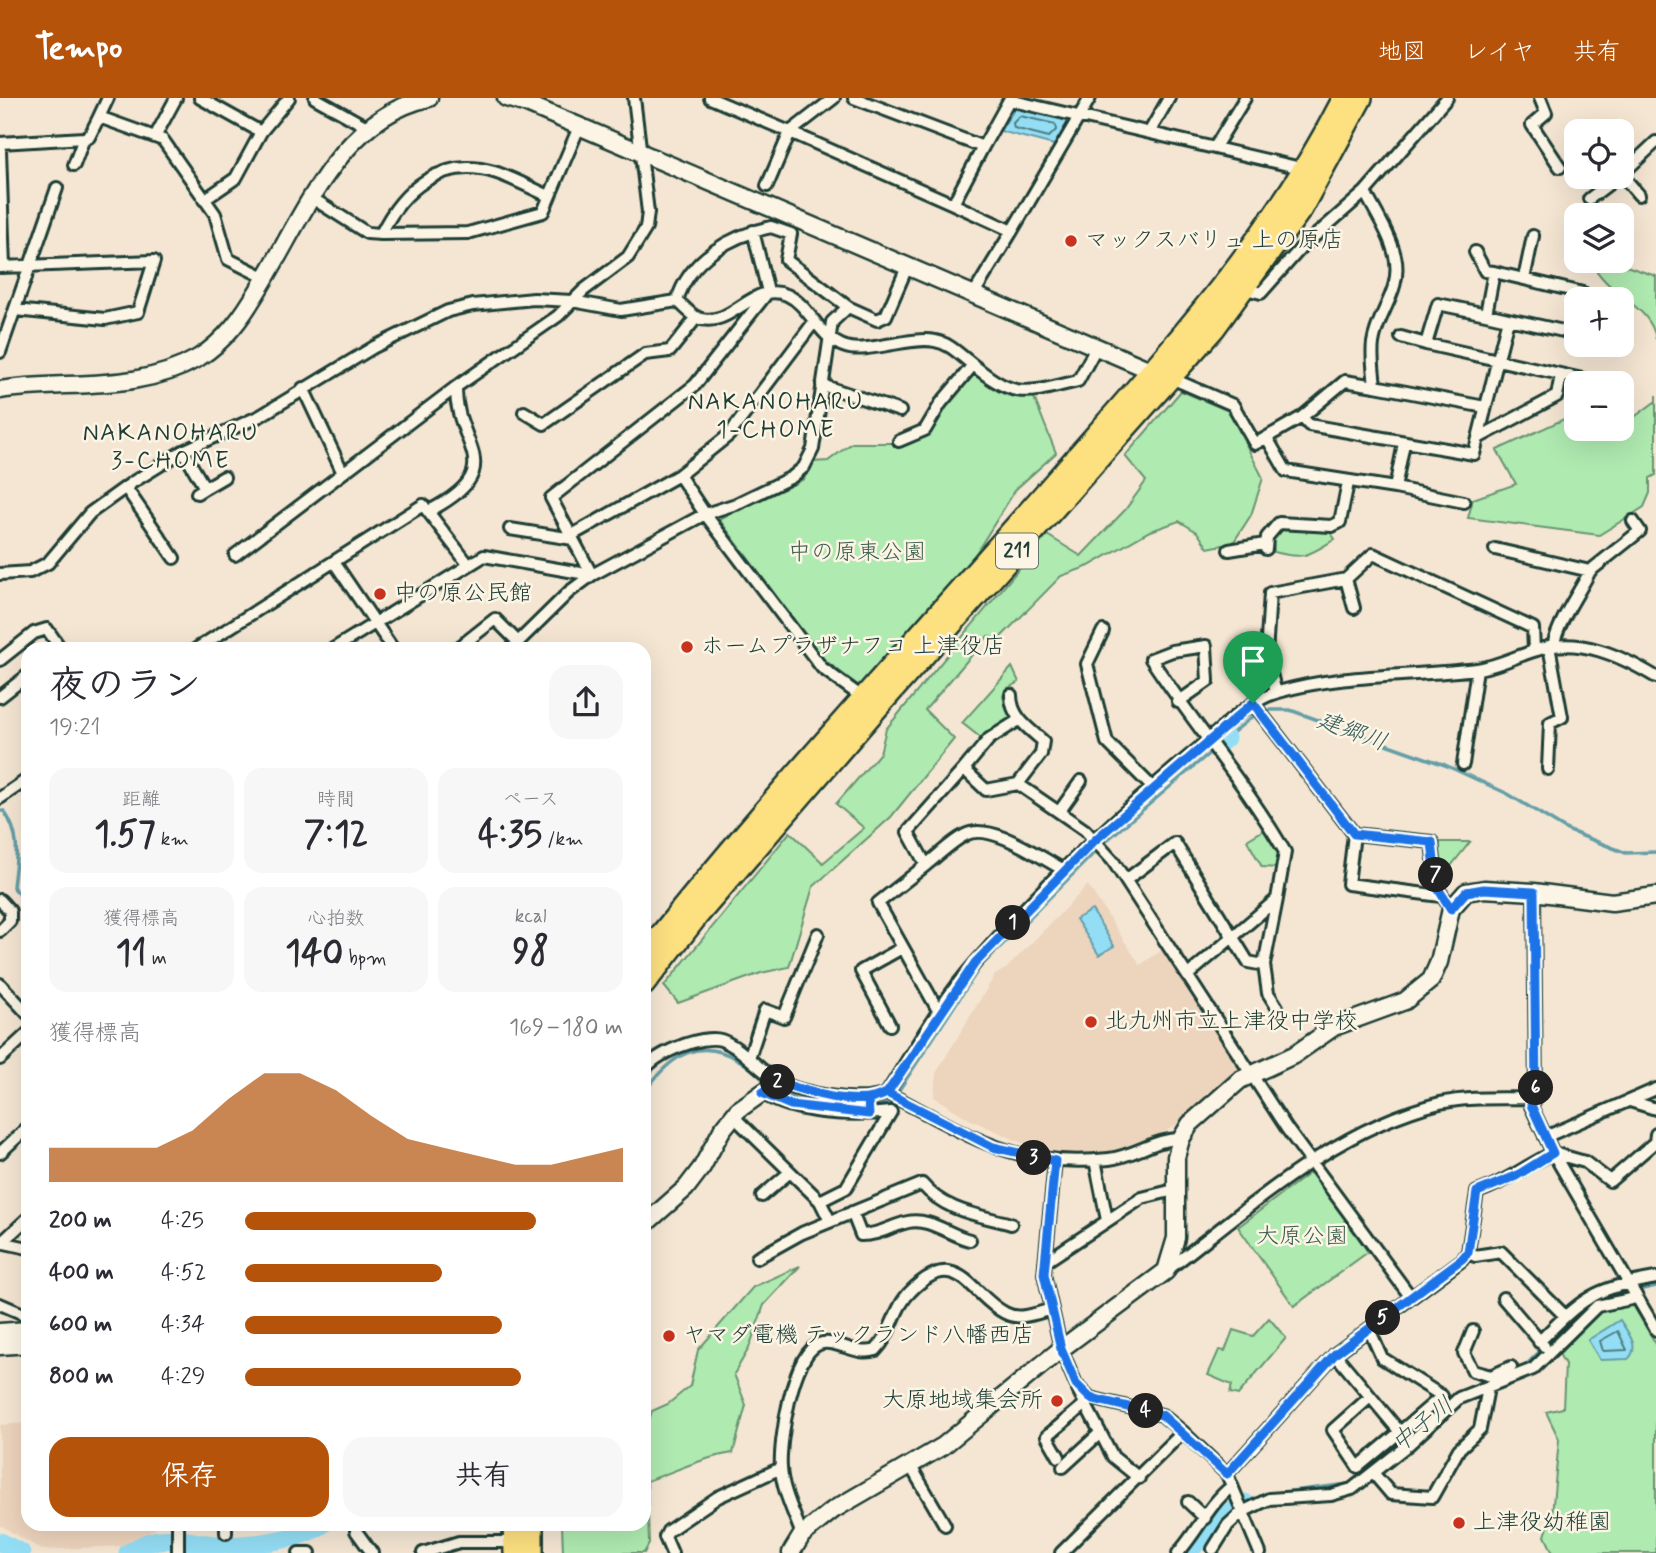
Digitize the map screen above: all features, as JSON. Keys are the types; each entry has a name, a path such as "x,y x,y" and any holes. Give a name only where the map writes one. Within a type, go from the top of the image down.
{"highway":[{"name":"211","path":"1162,375 1264,233 1305,169 1343,98"},
{"name":"211","path":"651,975 917,641 1162,375 1246,289 1301,209 1361,98"},
{"name":"211","path":"651,948 869,703"}],"street":[{"path":"0,142 89,137 108,98"},
{"path":"156,135 176,98"},
{"path":"200,98 261,132"},
{"path":"204,200 236,178 261,132 289,98"},
{"path":"314,98 367,127"},
{"path":"0,390 75,382 122,383 156,376 186,365 228,335 266,278 312,198 341,156 367,127 405,106 429,98"},
{"path":"506,98 1233,405 1255,444 1302,416 1345,381 1485,407"},
{"path":"235,555 456,387 558,316 572,301 628,257 646,228 648,212 634,98"},
{"path":"710,98 1012,231"},
{"path":"767,186 790,132 834,98"},
{"path":"854,98 983,147"},
{"path":"973,295 1090,98"},
{"path":"1150,131 1169,98"},
{"path":"1215,147 1245,98"},
{"path":"1246,289 1261,293 1300,249 1365,192 1447,98"},
{"path":"1540,98 1546,113 1532,125 1560,167"},
{"path":"953,204 1009,99 1305,169"},
{"path":"99,117 156,135 163,140 215,214 228,259 266,278"},
{"path":"312,198 367,233 468,233 543,212 579,127"},
{"path":"74,165 84,138"},
{"path":"1634,163 1656,142"},
{"path":"0,150 2,267 154,261 138,312 105,320 15,310"},
{"path":"381,234 390,215 417,184 449,171 469,168 493,172 549,196"},
{"path":"0,352 57,188"},
{"path":"1589,200 1603,189"},
{"path":"1634,189 1639,195"},
{"path":"1365,192 1389,239 1395,257 1396,276 1388,307 1373,342 1375,386"},
{"path":"677,301 690,271 730,241 771,227 791,234 786,260 848,307 877,320 886,316 907,267"},
{"path":"753,231 768,292"},
{"path":"1524,279 1533,236"},
{"path":"1475,251 1485,271 1564,288"},
{"path":"1486,314 1494,272"},
{"path":"0,575 30,572 48,563 90,513 183,451 244,425 373,347 448,311 473,305 525,300 572,301 621,310 677,301 697,317 710,320 726,315 768,292 790,296 830,338 847,348 936,341 951,347 994,383 1016,392 1038,391 1078,381 1097,346"},
{"path":"592,575 551,498 695,385 768,292"},
{"path":"1426,344 1438,304 1564,331"},
{"path":"519,642 569,592 592,575 705,514 736,504 792,477 804,467 813,449 832,322 848,307"},
{"path":"524,412 544,425 645,354 670,351 697,317"},
{"path":"1302,416 1309,425 1474,454 1508,319"},
{"path":"510,529 573,537 679,475 729,435 814,322"},
{"path":"1401,337 1564,376"},
{"path":"899,442 925,430 941,403 973,365"},
{"path":"1478,438 1557,396 1561,375"},
{"path":"822,386 900,411"},
{"path":"429,511 451,500 462,488 471,476 475,458 471,440 455,407 456,387"},
{"path":"303,388 343,473"},
{"path":"1267,438 1286,471 1464,502"},
{"path":"1395,488 1404,443"},
{"path":"183,451 201,491 224,477"},
{"path":"679,475 705,514 822,668 869,703"},
{"path":"1229,550 1266,546 1267,537 1279,523 1332,526 1340,522 1348,483"},
{"path":"126,488 174,558"},
{"path":"206,642 423,505 468,564"},
{"path":"1548,769 1550,723 1562,717 1551,646 1557,627 1567,616 1590,571 1640,531 1633,521"},
{"path":"1495,549 1590,571"},
{"path":"1276,692 1266,654 1270,593 1346,579 1373,554 1533,628 1534,650"},
{"path":"344,642 484,556 592,575"},
{"path":"334,562 388,642"},
{"path":"1346,579 1354,608"},
{"path":"466,642 495,619 512,642"},
{"path":"24,642 47,629 56,642"},
{"path":"1103,631 1087,664 1107,742 1152,787"},
{"path":"0,660 21,644"},
{"path":"1178,702 1208,681 1206,646 1172,651 1151,659 1178,702 1255,801 1285,852 1264,965 1268,993 1277,1007"},
{"path":"651,1219 686,1188 733,1116 770,1087 868,1101 888,1093 939,1012 975,963 1064,870 1152,787 1254,704 1276,692 1331,679 1477,669 1509,662 1534,650 1551,646 1600,650 1629,661 1656,677"},
{"path":"1463,764 1477,669"},
{"path":"0,697 21,680"},
{"path":"964,769 986,790 1018,784 1041,754 1043,741 1019,720 1011,705 1011,695"},
{"path":"1254,704 1354,834 1348,884 1446,903 1466,892 1484,889 1612,902 1656,896"},
{"path":"926,865 908,832 989,739 1019,720"},
{"path":"1059,812 1082,781"},
{"path":"1018,784 1085,830 1126,880 1309,1161 1410,1296"},
{"path":"0,798 21,787"},
{"path":"939,1012 878,903 967,833 984,831 1000,835 1064,870"},
{"path":"1166,1272 1176,1238 1176,1157 1181,1139 1190,1124 1240,1080 1252,1077 1294,1055 1334,1027 1405,1002 1431,980 1439,962 1446,903 1437,887 1432,842 1354,834"},
{"path":"1126,880 1175,843 1248,962 1264,965"},
{"path":"1534,892 1536,1098 1531,1105 1553,1153 1632,1291 1654,1323"},
{"path":"1188,975 1277,899"},
{"path":"0,900 10,911 10,921 0,931"},
{"path":"749,1058 765,1010 784,1017 818,934"},
{"path":"890,1025 861,971 902,948"},
{"path":"0,984 21,1006"},
{"path":"0,1059 21,1040"},
{"path":"651,1064 658,1056 705,1040 720,1040 749,1058 770,1087 791,1105 869,1114 891,1112 846,1188 820,1201"},
{"path":"1545,1137 1656,1089"},
{"path":"888,1093 993,1147 1055,1161 1113,1158 1148,1148 1166,1138 1181,1139"},
{"path":"791,1553 802,1535 833,1510 910,1465 974,1423 1061,1349 1309,1161 1415,1111 1443,1102 1536,1098"},
{"path":"868,1101 869,1114"},
{"path":"1630,1101 1656,1109"},
{"path":"733,1116 820,1201 830,1221"},
{"path":"0,1153 21,1134"},
{"path":"1227,1474 1335,1354 1462,1259 1468,1252 1477,1192 1516,1176 1553,1153 1584,1162 1610,1181 1656,1139"},
{"path":"1095,1160 1107,1220"},
{"path":"1055,1161 1044,1274 1061,1349 1099,1434 1113,1457 1139,1478"},
{"path":"762,1196 790,1172"},
{"path":"757,1258 830,1221 922,1184 932,1197 947,1205 1011,1224"},
{"path":"1045,1262 1142,1198 1174,1190"},
{"path":"852,1212 861,1235 879,1235 910,1221 943,1228 957,1237 970,1240"},
{"path":"0,1242 21,1224"},
{"path":"0,1242 21,1246"},
{"path":"1468,1252 1475,1256 1501,1252 1565,1316"},
{"path":"802,1535 781,1468 788,1405 806,1354 816,1345 827,1343 865,1354 876,1350 882,1344 901,1303 923,1280 944,1273 956,1273 972,1283 1005,1314 1021,1317 1052,1309"},
{"path":"1545,1347 1598,1306 1656,1278"},
{"path":"1213,1549 1228,1525 1242,1511 1269,1499 1331,1494 1352,1489 1374,1474 1460,1398 1533,1369 1565,1316 1593,1293 1632,1291"},
{"path":"1503,1298 1545,1347"},
{"path":"0,1304 21,1313"},
{"path":"1369,1329 1382,1357 1442,1396 1358,1467 1333,1430 1370,1397"},
{"path":"0,1332 21,1330"},
{"path":"1473,1332 1464,1353 1467,1364 1491,1384"},
{"path":"0,1346 21,1344"},
{"path":"1335,1354 1400,1432"},
{"path":"1374,1474 1391,1494 1433,1497 1459,1449 1480,1429 1491,1384 1511,1367"},
{"path":"1076,1384 1090,1398 1162,1415 1183,1432 1227,1474 1260,1553"},
{"path":"1084,1405 1047,1436 1061,1462 1099,1434"},
{"path":"1061,1553 1183,1432"},
{"path":"910,1465 945,1525"},
{"path":"672,1553 665,1537 668,1531 718,1497 781,1468"},
{"path":"1178,1553 1217,1498 1232,1490"},
{"path":"1188,1502 1205,1518"},
{"path":"356,1531 372,1553"},
{"path":"423,1553 459,1542 519,1543"},
{"path":"299,1553 310,1553"}],"shaded area":[{"name":"北九州市立上津役中学校","path":"1088,885 1140,965 1165,948 1246,1069 1195,1112 1156,1138 1119,1151 1049,1155 969,1119 934,1097 936,1073 995,975 1007,968"},
{"path":"21,1424 21,1531 151,1531 121,1546 42,1550 0,1525 0,1425"}],"green space":[{"path":"1634,269 1656,276 1656,340 1653,328 1634,306 1634,287 1612,287 1598,273 1634,273"},
{"name":"中の原東公園","path":"973,369 1000,388 1033,395 1056,453 1016,489 968,566 859,686 822,658 719,519 804,479 812,462 828,461 852,443 899,443 926,432 943,404"},
{"path":"1181,391 1229,411 1263,478 1251,515 1233,543 1208,548 1197,532 1179,521 1148,532 1089,566 1061,576 998,640 988,636 925,710 954,739 891,817 813,887 789,967 761,973 678,1003 664,986 790,832 823,863 864,828 836,804 880,753 886,729 1047,535 1081,556 1125,510 1146,481 1125,456"},
{"path":"1656,401 1656,475 1650,478 1650,493 1644,507 1599,535 1468,518 1473,499 1516,484 1497,450 1564,419 1564,441 1634,441 1634,417"},
{"path":"1282,530 1330,532 1335,539 1306,555 1293,556 1274,552 1273,537"},
{"path":"1012,667 1019,682 1005,690 1003,697 1014,719 981,738 962,723"},
{"path":"1267,828 1280,852 1278,868 1262,867 1247,840"},
{"path":"1440,842 1470,842 1443,876 1439,856"},
{"name":"大原公園","path":"1312,1171 1368,1252 1294,1306 1238,1227"},
{"path":"800,1266 764,1305 749,1348 734,1374 746,1405 733,1453 701,1461 651,1480 652,1411 668,1404 690,1386 698,1350 753,1287"},
{"path":"1619,1305 1633,1305 1656,1344 1656,1553 1553,1553 1545,1536 1552,1515 1559,1439 1546,1412 1563,1408 1565,1364 1559,1354 1599,1312"},
{"path":"1269,1318 1286,1338 1238,1395 1230,1393 1232,1385 1208,1375 1219,1350 1225,1351 1233,1330 1253,1336"},
{"path":"562,1531 649,1531 649,1544 644,1553 563,1553"}],"water":[{"path":"1016,107 1066,120 1068,124 1054,145 1000,131"},
{"path":"1092,910 1114,946 1099,955 1076,919"},
{"path":"1620,1320 1632,1340 1632,1354 1628,1359 1600,1360 1588,1340"}],"waterway":[{"name":"建郷川","path":"1226,738 1261,710 1290,710 1445,765 1508,794 1567,830 1626,853 1656,852"},
{"name":"建郷川","path":"1217,746 1226,738"},
{"name":"建郷川","path":"651,1084 675,1059 699,1050 712,1050 742,1062 775,1089 804,1101 851,1107 891,1102 980,967 1106,841 1213,750"},
{"path":"0,811 4,811 10,821 16,839 13,887 21,896"},
{"name":"中子川","path":"1513,1372 1526,1365 1587,1305 1599,1299 1656,1286"},
{"name":"中子川","path":"1245,1503 1268,1494 1348,1484 1425,1422"},
{"name":"中子川","path":"1188,1553 1216,1521 1245,1503"},
{"name":"建郷川","path":"128,1553 147,1543 161,1540 230,1545 273,1541 310,1531"},
{"name":"建郷川","path":"0,1542 21,1553"}],"place":[{"name":"マックスバリュ 上の原店","path":"1071,241"},
{"name":"中の原公民館","path":"380,594"},
{"name":"ホームプラザナフコ 上津役店","path":"687,647"},
{"name":"北九州市立上津役中学校","path":"1091,1022"},
{"name":"ヤマダ電機 テックランド八幡西店","path":"669,1336"},
{"name":"大原地域集会所","path":"1057,1401"},
{"name":"上津役幼稚園","path":"1459,1523"}],"district":[{"name":"NAKANOHARU 1-CHOME","path":"776,416"},
{"name":"NAKANOHARU 3-CHOME","path":"171,447"}],"route":[{"path":"1253,703 1152,787 1094,841 975,963 939,1012 887,1093 868,1100 806,1091 778,1082 762,1093 791,1105 840,1113 869,1114 868,1100 880,1097 887,1093 993,1147 1018,1156 1055,1161 1044,1274 1061,1349 1076,1384 1090,1398 1162,1415 1227,1474 1335,1354 1462,1259 1468,1252 1477,1192 1516,1176 1533,1162 1553,1153 1531,1105 1536,1098 1534,892 1484,889 1466,892 1451,909 1437,887 1432,842 1354,834 1253,703"}]}
